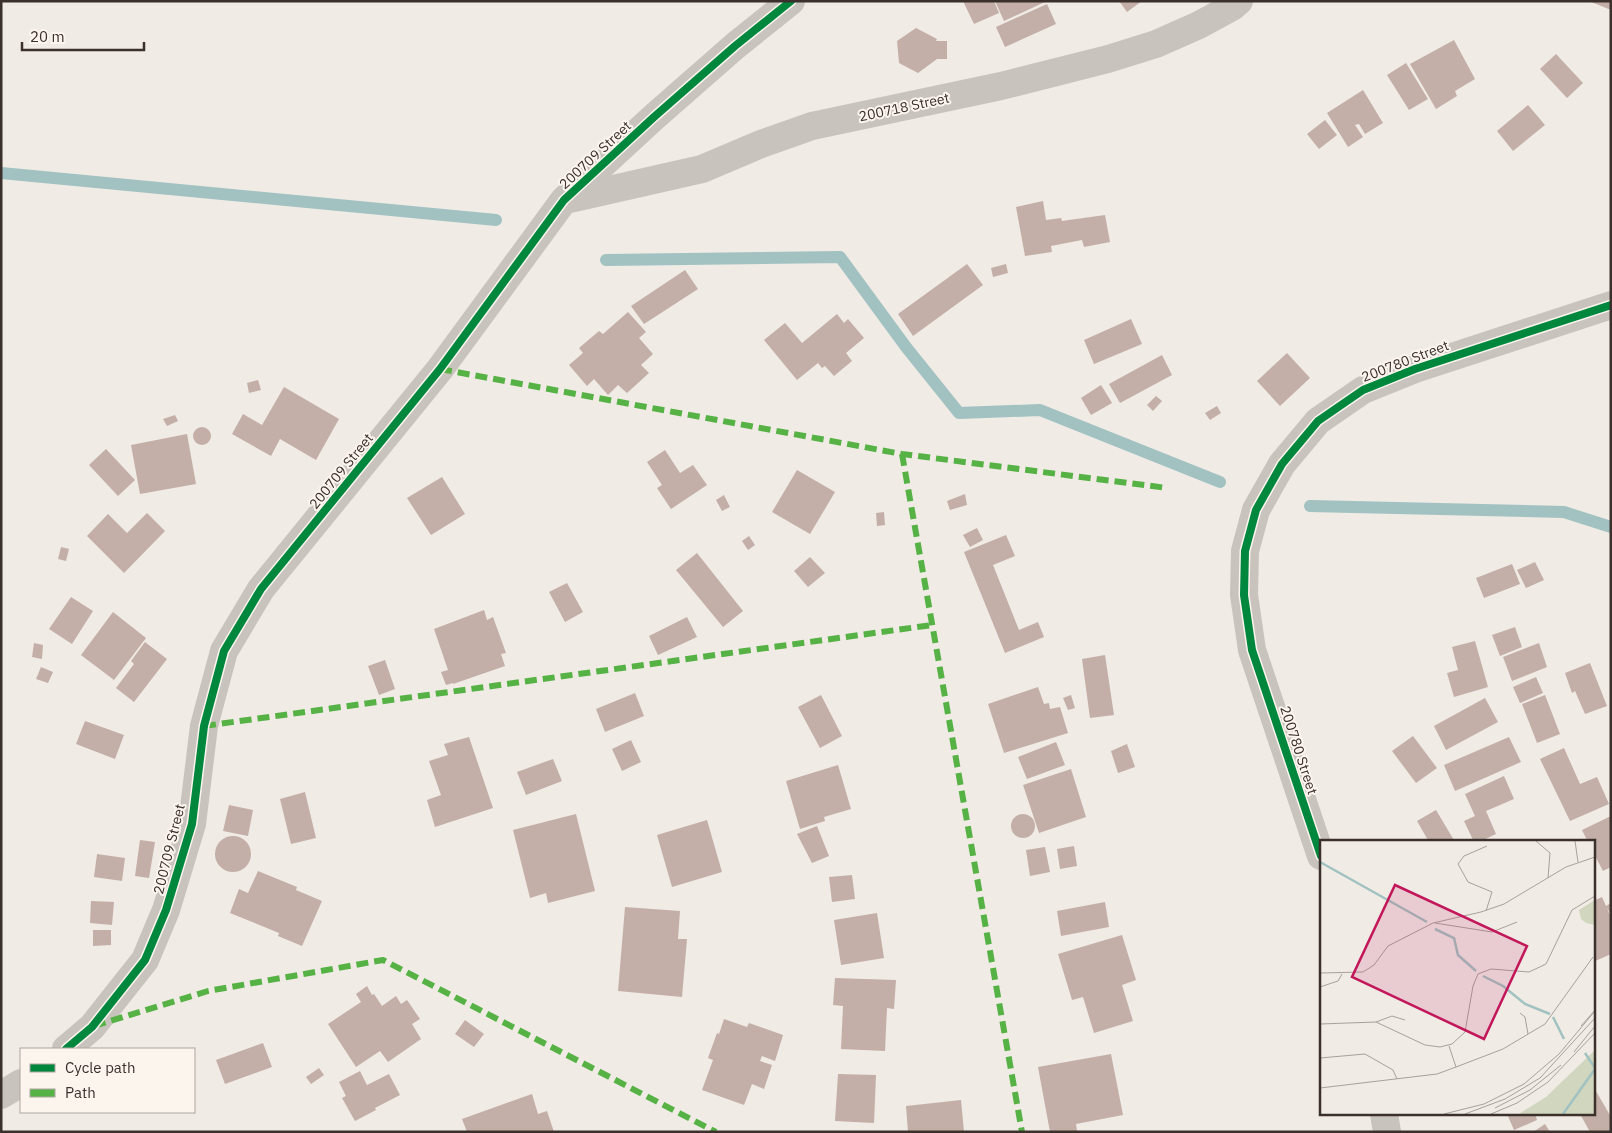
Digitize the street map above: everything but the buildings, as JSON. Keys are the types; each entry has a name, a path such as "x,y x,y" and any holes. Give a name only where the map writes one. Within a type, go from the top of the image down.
{"street":[{"name":"200709 Street","path":"67,1048 92,1027 145,960 166,910 192,824 204,726 224,651 261,589 440,369 564,200 735,46 791,1"},
{"name":"200718 Street","path":"564,200 702,170 761,144 812,126 1000,86 1108,59 1156,44 1200,25 1239,1"},
{"name":"200780 Street","path":"1320,853 1252,650 1244,594 1244,551 1256,510 1282,464 1318,421 1363,390 1414,369 1611,305"},
{"path":"1,1095 20,1084"},
{"path":"1384,1116 1387,1132"}],"waterway":[{"path":"1,173 496,220"},
{"path":"606,260 840,257 906,347 959,413 1040,410 1220,482"},
{"path":"1310,506 1564,512 1611,527"}],"marked path":[{"path":"440,369 902,454 1167,488"},
{"path":"902,454 1022,1132"},
{"path":"204,726 932,625"},
{"path":"94,1026 208,991 383,960 716,1132"}],"cycle path":[{"path":"67,1048 92,1027 145,960 166,910 192,824 204,726 224,651 261,589 440,369 564,200 654,117 735,46 791,1"},
{"path":"1320,853 1252,650 1244,595 1245,551 1256,510 1282,464 1318,421 1363,390 1415,369 1611,305"}]}
